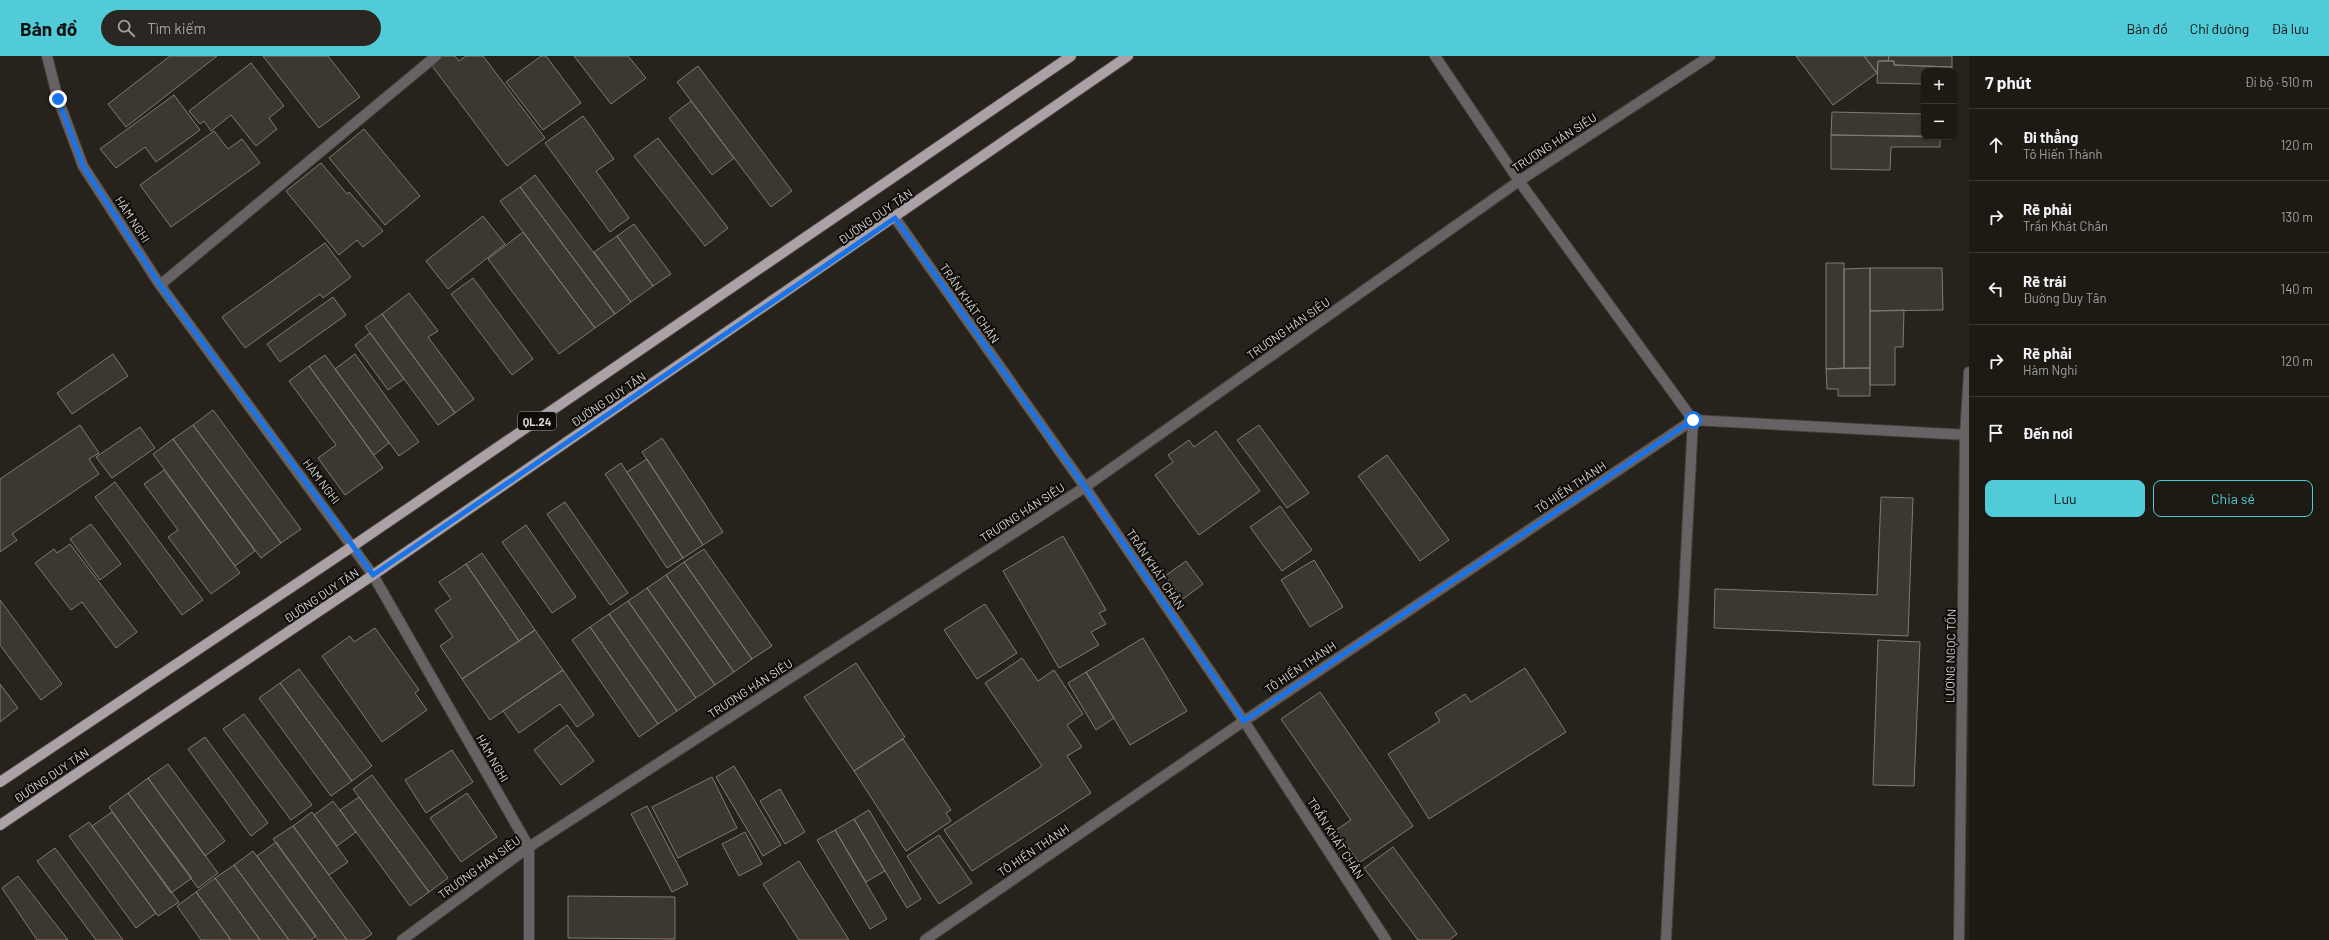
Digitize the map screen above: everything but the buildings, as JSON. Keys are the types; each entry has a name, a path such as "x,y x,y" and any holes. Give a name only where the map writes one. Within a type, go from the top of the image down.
{"main road":[{"name":"ĐƯỜNG DUY TÂN","path":"0,782 353,546 1071,56"},
{"name":"ĐƯỜNG DUY TÂN","path":"0,825 373,575 895,218 1128,56"}],"street":[{"name":"HÀM NGHI","path":"47,56 58,99 83,166 160,285 373,575 529,848 529,940"},
{"path":"160,285 436,56"},
{"path":"1435,56 1519,181 1693,420 1666,940"},
{"name":"TRƯƠNG HÁN SIÊU","path":"402,940 529,848 1085,487 1519,181 1710,56"},
{"name":"TRẦN KHÁT CHÂN","path":"895,218 1085,487 1244,721 1386,940"},
{"name":"LƯƠNG NGỌC TỐN","path":"1959,940 1969,372"},
{"path":"1693,420 1967,435"},
{"name":"TÔ HIẾN THÀNH","path":"925,940 1244,721 1693,420"}],"route":[{"path":"58,99 83,166 160,285 373,575 895,218 1085,487 1244,721 1693,420"}]}
